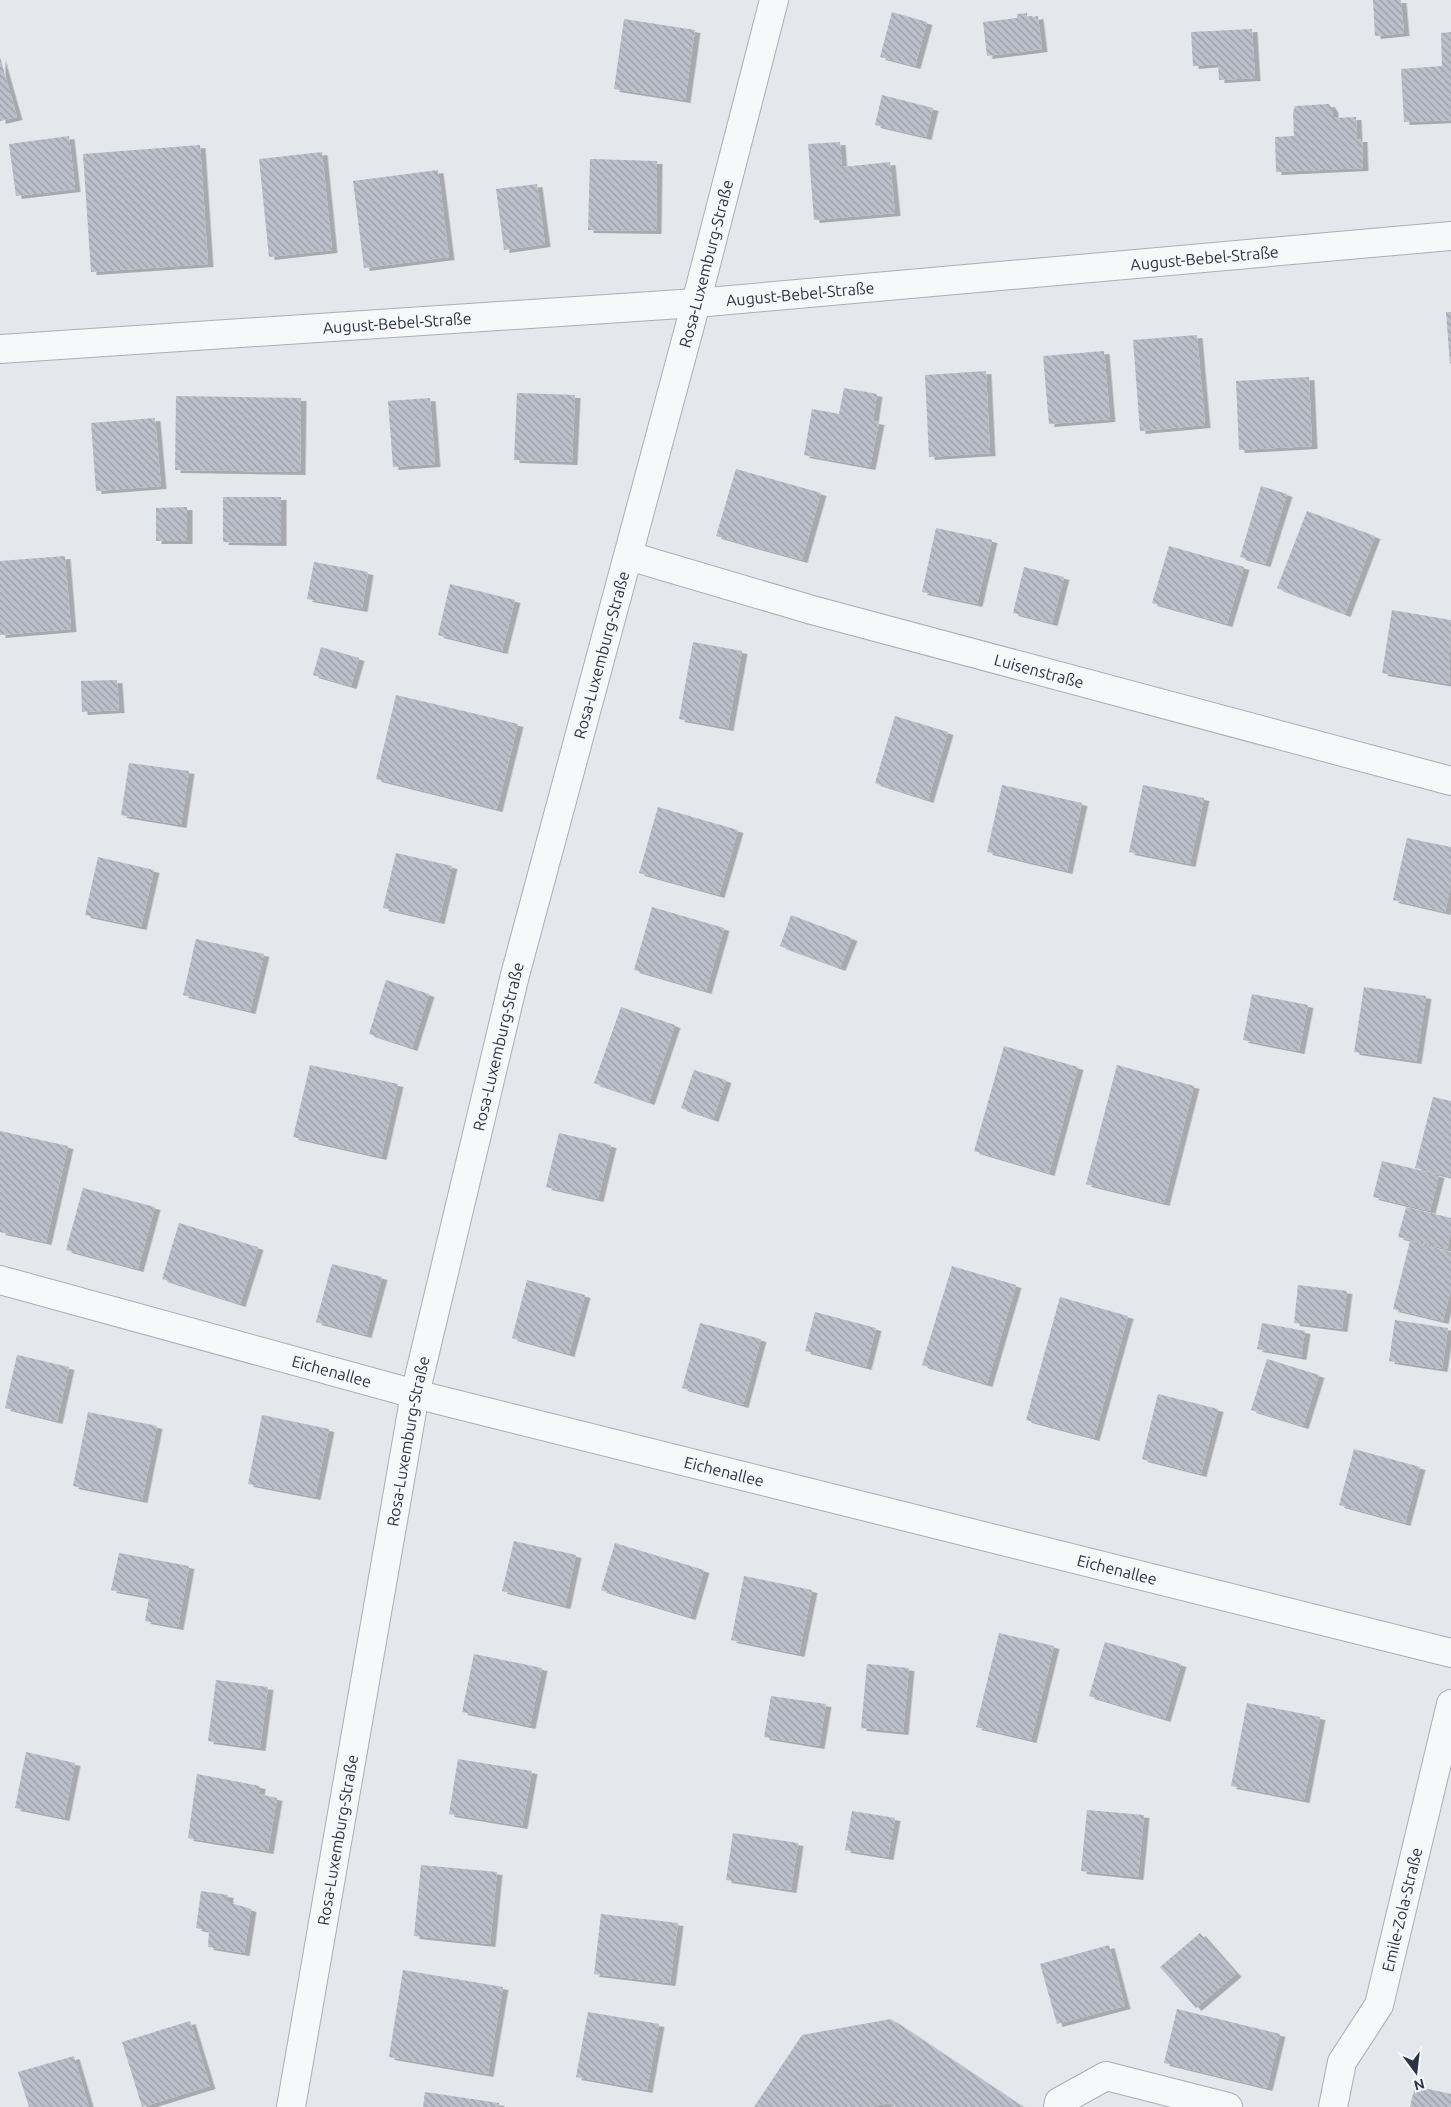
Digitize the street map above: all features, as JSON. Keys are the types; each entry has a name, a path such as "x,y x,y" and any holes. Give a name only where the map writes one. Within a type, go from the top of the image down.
{"street":[{"name":"Rosa-Luxemburg-Straße","path":"292,2107 415,1394 515,975 629,556 774,0"},
{"name":"August-Bebel-Straße","path":"0,349 696,303 1451,236"},
{"name":"Luisenstraße","path":"629,556 812,610 1451,781"},
{"name":"Eichenallee","path":"0,1280 415,1394 1451,1653"},
{"name":"Emile-Zola-Straße","path":"1333,2107 1342,2062 1379,2004 1451,1704"},
{"path":"1058,2107 1059,2102 1106,2076 1228,2107"}],"building":[{"path":"1373,0 1401,0 1404,33 1375,36"},
{"path":"892,12 927,22 915,66 880,57"},
{"path":"1027,13 1027,18 1038,16 1042,49 987,56 983,22 1017,18 1017,14"},
{"path":"624,19 695,30 685,100 614,89"},
{"path":"1252,29 1255,78 1219,80 1218,64 1193,66 1191,32"},
{"path":"1451,32 1451,120 1404,122 1401,69 1442,66 1441,33"},
{"path":"0,57 17,117 0,121"},
{"path":"882,95 933,108 926,137 875,125"},
{"path":"1329,104 1333,110 1333,118 1356,117 1357,139 1362,139 1363,168 1276,172 1275,137 1294,136 1293,113 1295,106"},
{"path":"69,136 75,189 16,196 9,144"},
{"path":"840,142 842,167 890,162 895,213 814,220 808,144"},
{"path":"200,145 208,264 91,272 83,154"},
{"path":"322,152 332,250 269,257 259,159"},
{"path":"590,159 657,161 656,231 588,230"},
{"path":"438,170 449,257 364,268 353,181"},
{"path":"537,184 545,244 504,250 496,189"},
{"path":"1446,312 1451,312 1450,364"},
{"path":"1197,335 1205,425 1140,431 1133,340"},
{"path":"1104,351 1110,419 1049,424 1043,356"},
{"path":"986,371 990,453 929,457 925,375"},
{"path":"1309,377 1312,446 1239,450 1236,381"},
{"path":"844,388 877,394 873,421 879,422 870,467 804,455 812,409 839,414"},
{"path":"517,393 575,395 572,462 514,460"},
{"path":"176,396 301,398 300,472 175,470"},
{"path":"430,398 435,464 393,467 388,401"},
{"path":"155,418 161,486 96,491 91,423"},
{"path":"736,469 821,493 802,560 716,536"},
{"path":"1261,486 1287,494 1265,564 1240,557"},
{"path":"223,497 281,497 281,543 223,542"},
{"path":"187,507 187,541 156,541 156,508"},
{"path":"1307,511 1375,536 1345,614 1277,588"},
{"path":"936,528 992,540 977,604 922,592"},
{"path":"1169,546 1244,567 1227,624 1152,603"},
{"path":"65,556 71,629 0,635 0,561"},
{"path":"314,562 368,572 362,609 307,599"},
{"path":"1024,567 1064,577 1052,623 1013,613"},
{"path":"450,584 515,600 502,651 438,635"},
{"path":"1392,610 1451,620 1449,684 1382,673"},
{"path":"693,642 742,651 728,728 679,719"},
{"path":"321,647 359,658 351,686 313,675"},
{"path":"117,680 119,710 82,712 81,681"},
{"path":"396,695 518,724 497,809 376,779"},
{"path":"895,716 948,732 928,800 875,783"},
{"path":"129,763 189,771 181,825 121,815"},
{"path":"1002,785 1082,803 1067,871 987,852"},
{"path":"1143,785 1204,798 1190,864 1129,852"},
{"path":"658,807 738,830 719,895 639,873"},
{"path":"1407,838 1451,847 1451,885 1445,912 1393,900"},
{"path":"396,853 452,866 439,921 383,908"},
{"path":"98,857 154,870 141,927 85,915"},
{"path":"652,907 724,928 706,991 634,970"},
{"path":"791,915 852,938 840,968 780,946"},
{"path":"196,939 264,954 250,1011 183,995"},
{"path":"386,980 429,994 412,1048 369,1034"},
{"path":"1364,987 1426,996 1416,1061 1354,1052"},
{"path":"1252,994 1308,1005 1299,1051 1243,1040"},
{"path":"621,1007 675,1025 649,1102 594,1083"},
{"path":"1004,1046 1078,1067 1049,1173 974,1151"},
{"path":"310,1065 398,1084 381,1157 293,1137"},
{"path":"1117,1065 1194,1086 1164,1203 1086,1184"},
{"path":"694,1070 726,1080 713,1119 681,1108"},
{"path":"1433,1097 1451,1101 1451,1177 1415,1168"},
{"path":"0,1131 68,1146 46,1242 0,1232"},
{"path":"559,1133 611,1145 598,1199 546,1187"},
{"path":"1382,1161 1439,1175 1430,1211 1373,1197"},
{"path":"83,1188 155,1207 138,1269 66,1250"},
{"path":"1406,1207 1451,1218 1451,1231 1447,1249 1398,1237"},
{"path":"179,1223 258,1247 240,1304 162,1279"},
{"path":"1410,1241 1451,1252 1451,1289 1443,1321 1393,1309"},
{"path":"332,1264 382,1277 366,1335 316,1322"},
{"path":"952,1266 1016,1285 987,1384 922,1365"},
{"path":"527,1280 585,1295 569,1354 512,1338"},
{"path":"1298,1285 1347,1291 1342,1329 1294,1323"},
{"path":"1060,1297 1128,1316 1094,1438 1026,1420"},
{"path":"815,1312 876,1328 866,1367 805,1351"},
{"path":"1395,1320 1448,1328 1442,1369 1389,1361"},
{"path":"700,1323 761,1339 743,1405 682,1388"},
{"path":"1262,1323 1305,1331 1301,1357 1257,1349"},
{"path":"17,1355 69,1367 57,1421 5,1408"},
{"path":"1267,1359 1319,1375 1303,1426 1251,1410"},
{"path":"1158,1394 1218,1409 1201,1474 1142,1459"},
{"path":"88,1412 157,1426 142,1500 73,1486"},
{"path":"262,1415 329,1429 315,1497 248,1484"},
{"path":"1354,1449 1420,1467 1405,1523 1339,1505"},
{"path":"514,1541 576,1555 565,1606 502,1591"},
{"path":"615,1543 704,1570 690,1617 601,1590"},
{"path":"119,1553 189,1566 178,1627 145,1621 149,1597 111,1590"},
{"path":"744,1576 812,1590 799,1654 731,1640"},
{"path":"999,1633 1054,1646 1031,1740 976,1727"},
{"path":"1105,1642 1181,1664 1165,1719 1089,1696"},
{"path":"474,1654 542,1668 530,1726 462,1712"},
{"path":"867,1664 909,1668 903,1732 861,1728"},
{"path":"216,1680 268,1687 260,1748 208,1741"},
{"path":"771,1696 826,1704 819,1746 764,1737"},
{"path":"1247,1703 1320,1717 1304,1800 1231,1786"},
{"path":"26,1752 75,1763 64,1818 15,1808"},
{"path":"458,1759 532,1771 522,1826 449,1814"},
{"path":"197,1774 260,1786 259,1794 277,1798 268,1851 188,1838"},
{"path":"1087,1810 1144,1815 1138,1877 1081,1871"},
{"path":"852,1811 895,1818 888,1857 845,1850"},
{"path":"733,1833 798,1843 791,1890 726,1880"},
{"path":"421,1865 497,1872 490,1944 414,1936"},
{"path":"201,1891 228,1895 228,1902 251,1909 244,1953 208,1947 209,1931 196,1928"},
{"path":"601,1914 678,1923 670,1983 594,1974"},
{"path":"1200,1933 1236,1974 1196,2008 1160,1967"},
{"path":"1109,1945 1125,2006 1057,2024 1040,1964"},
{"path":"403,1970 503,1987 488,2074 389,2057"},
{"path":"1177,2009 1280,2034 1267,2088 1164,2063"},
{"path":"588,2012 659,2024 647,2090 576,2077"},
{"path":"891,2019 1023,2107 896,2107 890,2103 869,2107 754,2107 802,2035"},
{"path":"190,2021 210,2086 142,2107 122,2042"},
{"path":"74,2056 89,2107 29,2107 18,2072"},
{"path":"1415,2086 1451,2094 1451,2107 1410,2107"},
{"path":"425,2092 499,2103 499,2107 423,2107"}]}
